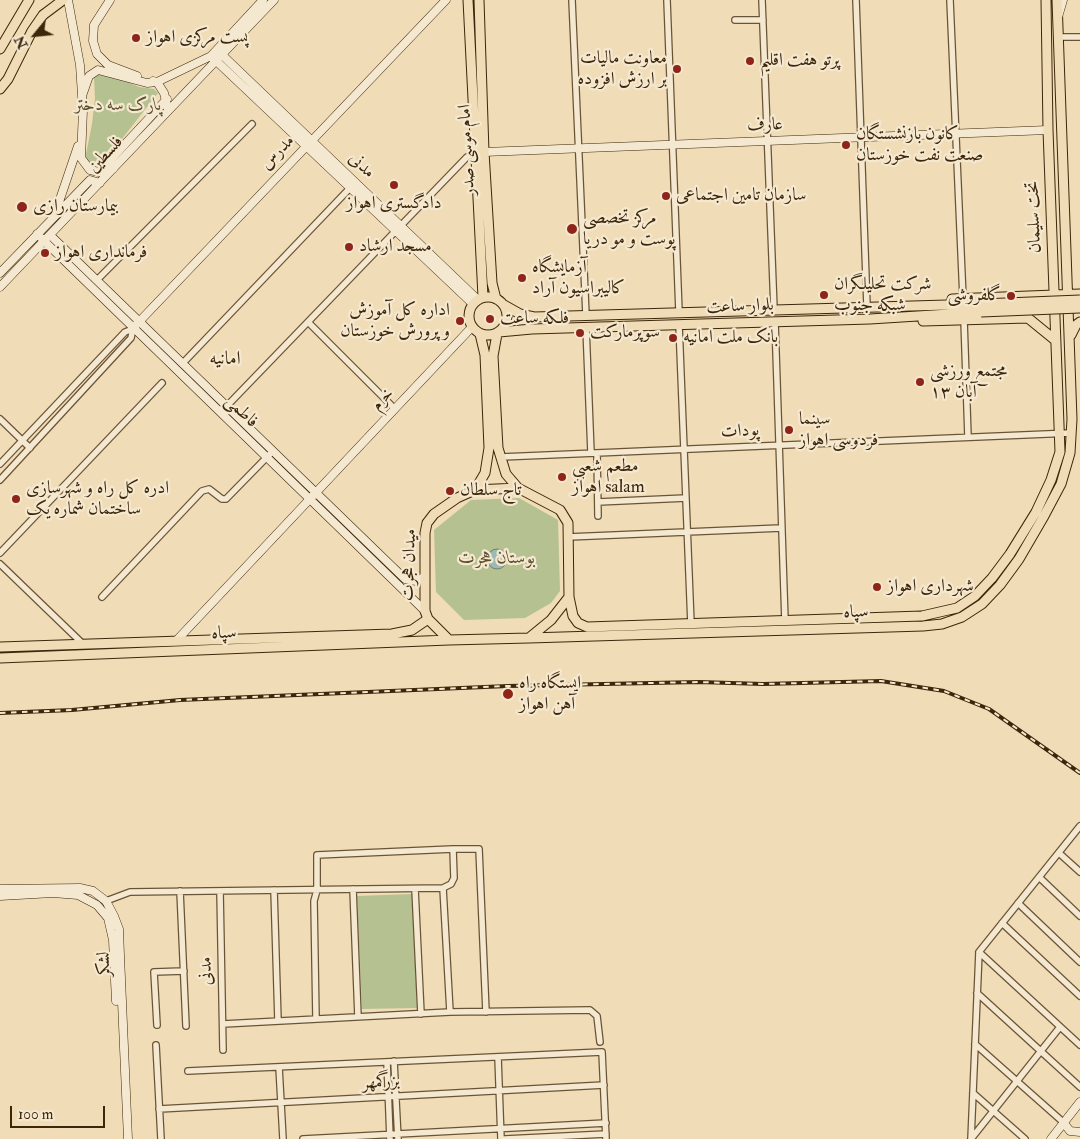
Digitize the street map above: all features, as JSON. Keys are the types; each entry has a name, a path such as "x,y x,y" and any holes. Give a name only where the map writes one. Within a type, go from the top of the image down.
{"main road":[{"path":"0,49 29,0"},
{"path":"0,89 8,79 43,15 63,0"},
{"name":"امام موسی صدر","path":"468,0 492,283 496,298"},
{"name":"امام موسی صدر","path":"478,300 480,153 479,0"},
{"name":"تخت سلیمان","path":"1057,0 1071,433"},
{"name":"تخت سلیمان","path":"1046,1 1048,130 1059,434"},
{"path":"867,306 963,298 1080,294"},
{"path":"1002,297 1016,300 1031,299 1035,306 1030,313 1017,312 1004,319"},
{"path":"449,640 529,638 552,620 569,597 568,523 560,510 518,488 506,474 498,448 493,356 498,333 508,317 504,305 496,298 478,300 468,315 472,327 480,334 490,336 498,333"},
{"path":"981,308 1080,300"},
{"name":"بلوار ساعت","path":"504,305 520,314 534,317 867,306 981,308"},
{"path":"981,308 1080,308"},
{"name":"بلوار ساعت","path":"498,333 586,327 870,319 981,308"},
{"path":"870,319 964,320 1028,318 1055,340"},
{"path":"1069,338 1076,324 1080,322"},
{"path":"475,490 485,473 489,448 484,355 480,334"},
{"name":"سپاه","path":"529,638 692,635 923,626 942,624 962,617 982,604 1000,585 1033,537 1061,484 1070,453 1071,433"},
{"name":"سپاه","path":"569,597 573,616 578,623 587,627 922,616 957,608 969,600 992,578 1010,554 1036,512 1051,480 1060,452 1059,434"},
{"name":"میدان هجرت","path":"449,640 426,615 425,533 427,523 440,510 475,490 518,488"},
{"name":"سپاه","path":"0,647 398,633 412,630 426,615"},
{"path":"691,624 692,635"},
{"name":"سپاه","path":"0,658 449,640"}],"street":[{"path":"68,0 80,65 82,96 81,158 83,164 90,170 98,172 113,169"},
{"path":"110,0 94,25 93,41 97,54 108,65 157,82 166,98 168,110"},
{"name":"فلسطین","path":"0,287 168,110 263,0"},
{"name":"فلسطین","path":"216,56 274,0"},
{"name":"مدرس","path":"0,480 131,338 133,329 139,322 446,0"},
{"path":"572,0 586,315"},
{"path":"667,0 679,312"},
{"path":"762,0 774,309"},
{"path":"856,0 867,306"},
{"path":"950,0 963,298"},
{"path":"1058,19 1063,0"},
{"path":"735,20 763,20"},
{"path":"1059,37 1080,37"},
{"path":"82,96 89,76 98,70 147,83 157,82 216,56"},
{"name":"مدنی","path":"216,56 478,300"},
{"path":"98,172 166,98"},
{"path":"96,280 252,124"},
{"name":"عارف","path":"480,153 1048,130"},
{"path":"50,220 60,202 81,137"},
{"name":"مدنی","path":"309,143 350,188 399,228"},
{"path":"221,413 467,157 480,153"},
{"name":"فلسطین","path":"0,273 90,180 100,183"},
{"path":"182,364 350,188"},
{"name":"فاطمی","path":"37,234 47,238 96,280 405,579 416,581 425,577"},
{"name":"فاطمی","path":"47,238 133,329 426,615"},
{"path":"964,320 968,437"},
{"path":"308,322 395,409"},
{"path":"775,322 785,621"},
{"path":"679,325 691,624"},
{"name":"خرم","path":"310,500 472,327"},
{"path":"586,327 598,516"},
{"name":"مدرس","path":"0,464 125,332 133,329"},
{"path":"0,553 162,383"},
{"path":"0,419 30,448"},
{"name":"پودات","path":"501,457 1071,433"},
{"path":"102,597 202,491 209,489 222,499 226,499 273,451"},
{"path":"598,502 686,498"},
{"path":"176,641 310,500"},
{"path":"568,537 687,530 782,528"},
{"path":"0,564 83,644"},
{"path":"971,1139 979,952 1080,826"},
{"path":"316,1019 314,901 317,890 317,854 479,848 486,1012"},
{"path":"0,889 80,888 93,891 106,901 130,892 443,888 451,884 454,878 453,849"},
{"path":"1059,853 1080,872"},
{"path":"1039,877 1080,916"},
{"path":"415,888 421,1014"},
{"path":"443,888 450,1012"},
{"path":"353,889 358,1017"},
{"path":"274,890 278,1021"},
{"path":"180,891 186,1026"},
{"name":"مدنی","path":"220,891 224,1050"},
{"name":"لشکر","path":"0,896 53,893 78,895 97,905 108,918 113,940 124,1139"},
{"name":"لشکر","path":"106,901 119,929 128,1139"},
{"path":"1018,903 1080,962"},
{"path":"1002,923 1080,996"},
{"path":"979,952 1080,1045"},
{"path":"157,1025 154,972 184,971"},
{"path":"977,993 1080,1087"},
{"path":"223,1024 450,1012 590,1010 597,1016 600,1042"},
{"path":"971,1139 1060,1027"},
{"path":"975,1044 1063,1122 1070,1131 1080,1132"},
{"path":"156,1045 161,1139"},
{"path":"188,1071 602,1052 606,1137 506,1139"},
{"path":"498,1057 501,1139"},
{"path":"394,1061 398,1137"},
{"path":"386,1062 390,1137"},
{"path":"280,1067 283,1139"},
{"name":"بزرگمهر","path":"159,1109 604,1085"},
{"path":"973,1093 1025,1139"},
{"path":"1051,1139 1080,1102"},
{"path":"303,1139 398,1137 501,1129 606,1124"}],"green space":[{"name":"پارک سه دختر","path":"98,73 114,76 139,87 154,89 158,93 114,149 91,165 86,160 86,154 95,98 94,78"},
{"name":"بوستان هجرت","path":"519,498 558,520 560,591 551,603 525,618 464,620 436,592 434,530 471,500"},
{"path":"412,894 417,1008 362,1009 357,896"}],"water":[{"path":"497,549 504,552 507,559 504,566 497,569 490,566 487,559 490,552"}],"railway":[{"path":"0,713 72,710 180,700 508,686 881,681 944,691 989,709 1080,773"}],"place":[{"name":"پست مرکزی اهواز","path":"136,38"},
{"name":"پرتو هفت اقلیم","path":"750,61"},
{"name":"معاونت مالیات بر ارزش افزوده","path":"677,69"},
{"name":"کانون بازنشستگان صنعت نفت خوزستان","path":"846,145"},
{"name":"دادگستری اهواز","path":"394,185"},
{"name":"سازمان تامین اجتماعی","path":"666,196"},
{"name":"بیمارستان رازی","path":"22,207"},
{"name":"مرکز تخصصی پوست و مو دریا","path":"572,229"},
{"name":"مسجد ارشاد","path":"349,247"},
{"name":"فرمانداری اهواز","path":"45,253"},
{"name":"آزمایشگاه کالیبراسیون آراد","path":"522,278"},
{"name":"شرکت تحلیلگران شبکه جنوب","path":"824,295"},
{"name":"گلفروشی","path":"1011,296"},
{"name":"فلکه ساعت","path":"490,319"},
{"name":"اداره کل آموزش و پرورش خوزستان","path":"460,321"},
{"name":"سوپرمارکت","path":"580,333"},
{"name":"بانک ملت امانیه","path":"673,338"},
{"name":"مجتمع ورزشی ۱۳ آبان","path":"920,382"},
{"name":"سینما فردوسی اهواز","path":"789,430"},
{"name":"مطعم شعبي اهواز salam","path":"562,477"},
{"name":"تاج سلطان","path":"450,491"},
{"name":"ادره کل راه و شهرسازی ساختمان شماره یک","path":"16,499"},
{"name":"شهرداری اهواز","path":"877,587"},
{"name":"ایستگاه راه آهن اهواز","path":"508,694"}],"district":[{"name":"امانیه","path":"225,360"}]}
